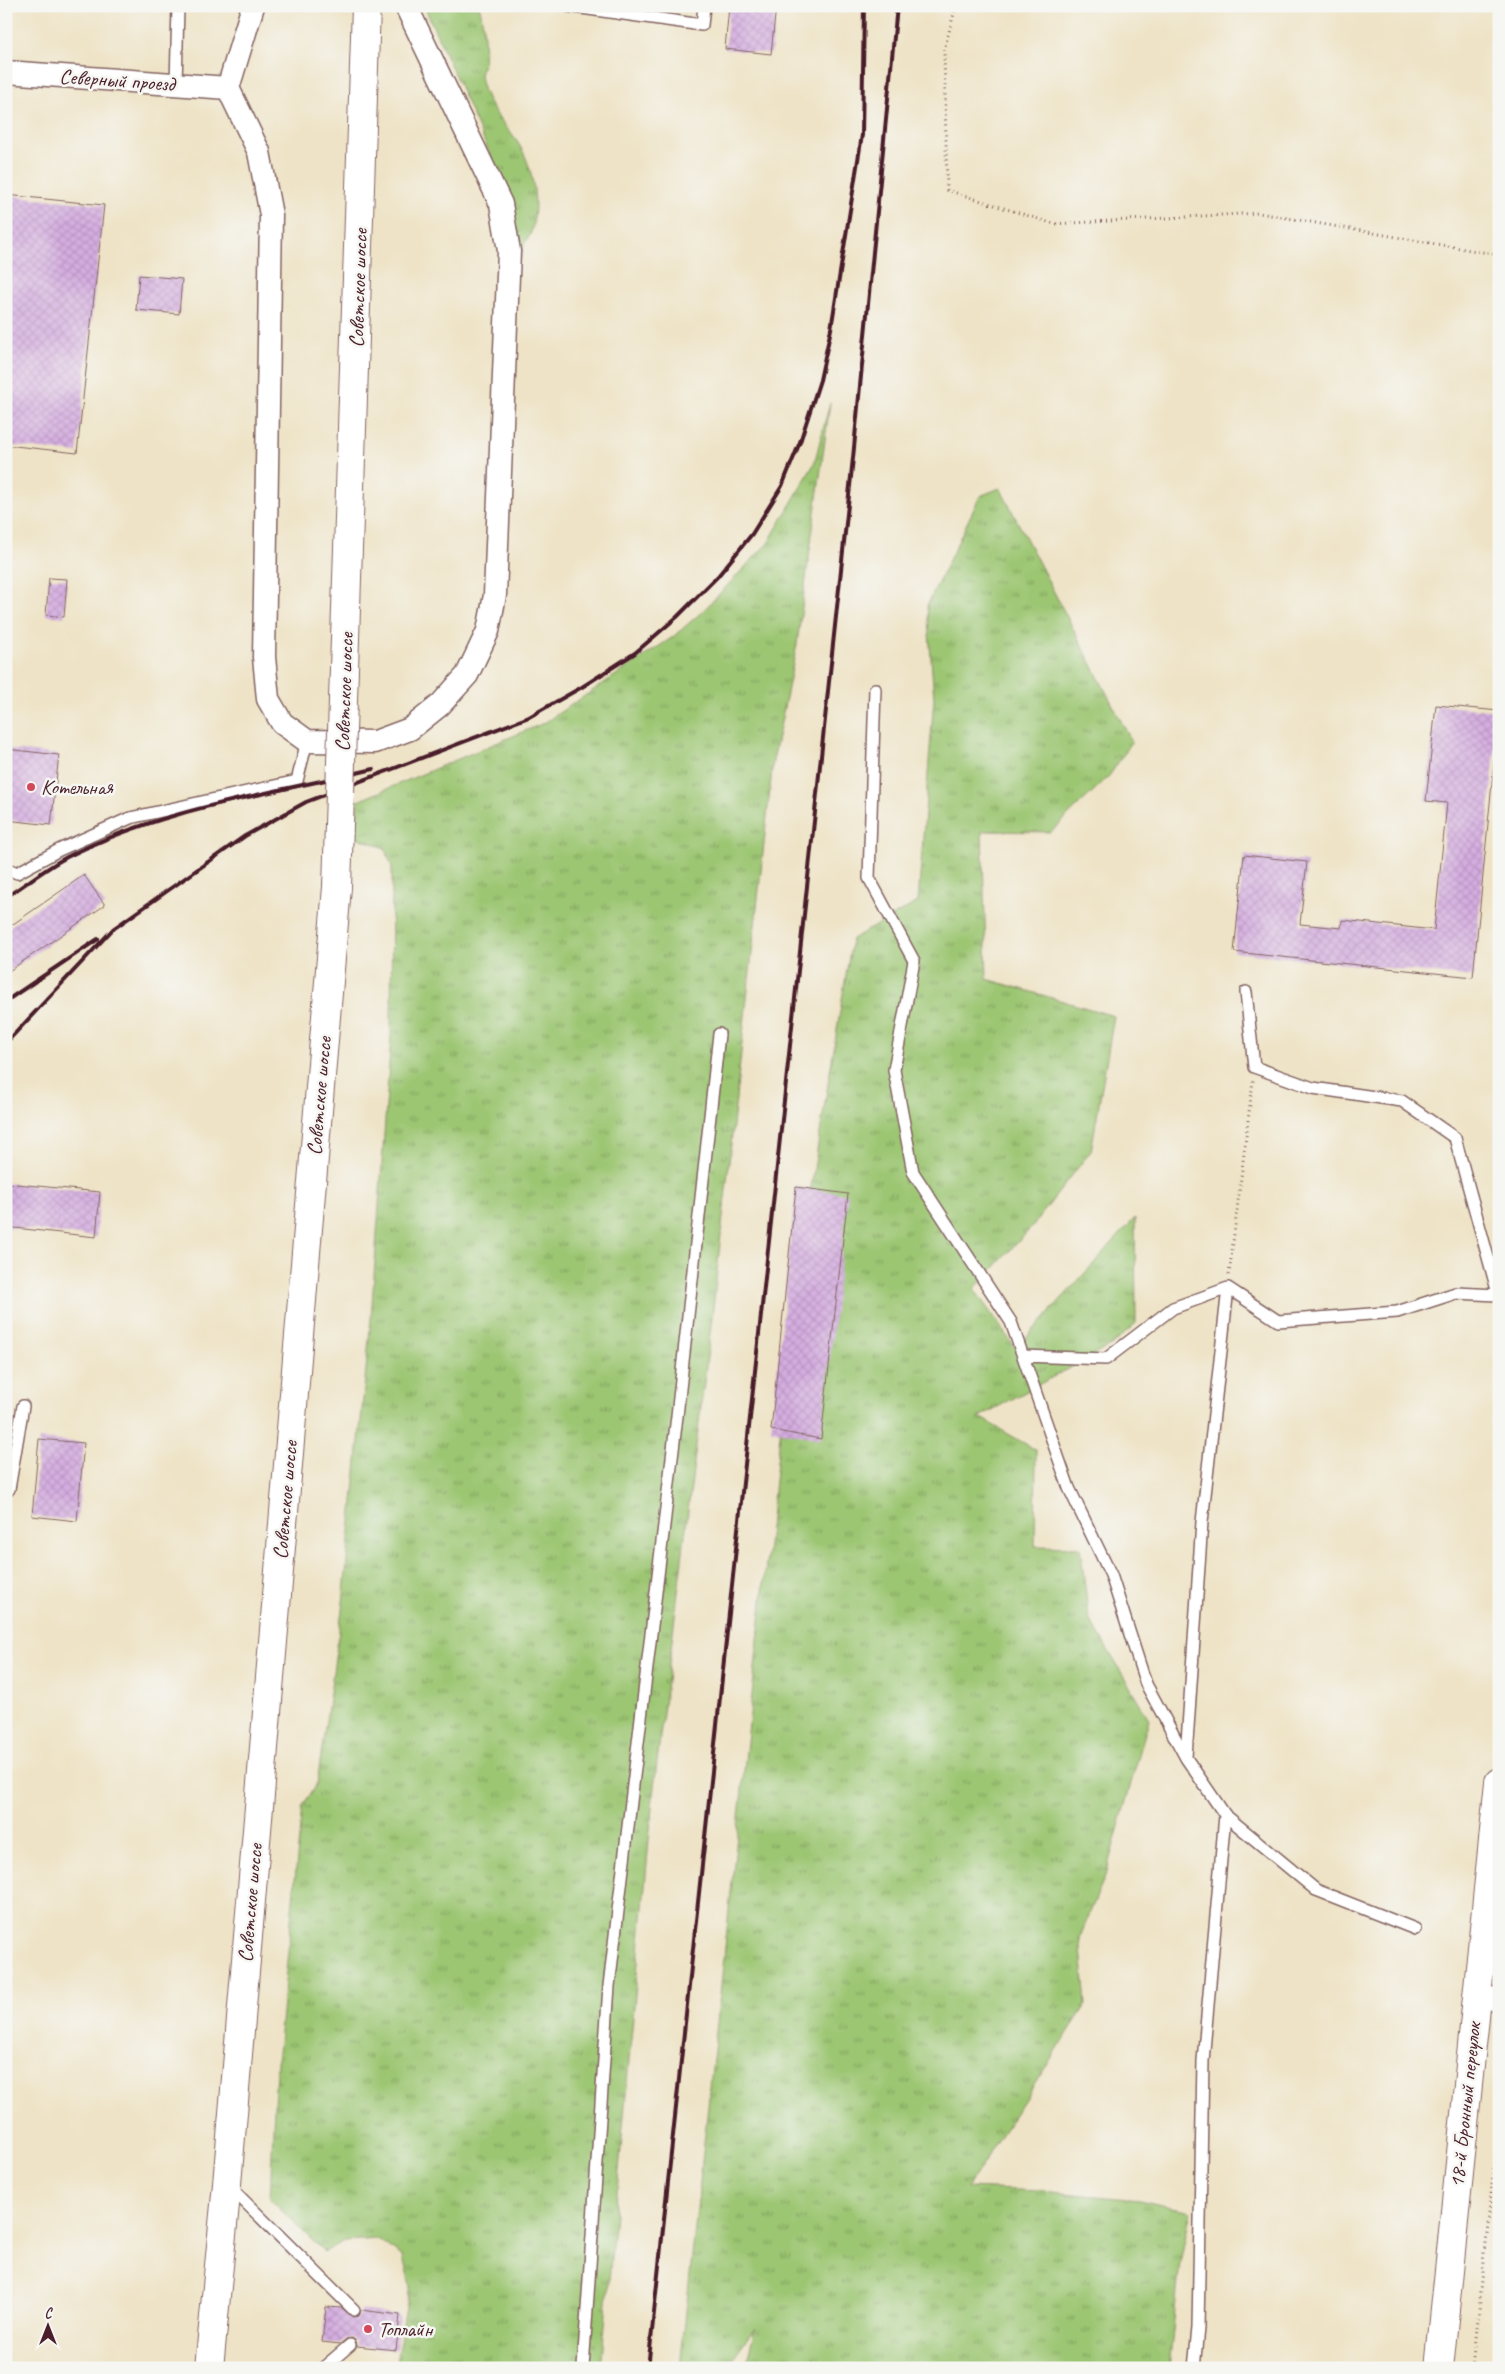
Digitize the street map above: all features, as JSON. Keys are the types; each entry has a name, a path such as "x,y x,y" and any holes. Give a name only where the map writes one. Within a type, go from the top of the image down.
{"main road":[{"name":"Советское шоссе","path":"209,2368 337,887 366,6"},
{"name":"18-й Бронный переулок","path":"1439,2368 1487,1998 1499,1782"}],"street":[{"path":"253,6 228,88 259,152 271,215 264,657 268,699 282,723 307,741 375,742 410,730 440,705 467,674 488,631 495,595 509,252 501,204 406,6"},
{"name":"Северный проезд","path":"6,72 228,88"}],"lane":[{"path":"176,85 178,6"},
{"path":"567,6 702,25 704,6"},
{"path":"876,689 869,878 914,961 894,1070 913,1172 1011,1322 1069,1488 1111,1575 1146,1684 1186,1758 1225,1815 1316,1890 1415,1929"},
{"path":"6,868 17,873 59,850 130,818 298,781 307,741"},
{"path":"1228,1288 1278,1321 1397,1312 1456,1293 1498,1296 1455,1138 1402,1101 1313,1088 1254,1067 1246,992"},
{"path":"583,2368 609,1986 677,1416 719,1034"},
{"path":"1022,1356 1106,1359 1173,1308 1228,1288"},
{"path":"1186,1758 1202,1522 1228,1288"},
{"path":"6,1492 9,1489 23,1406"},
{"path":"1194,2368 1198,2328 1203,2061 1225,1815"},
{"path":"226,2184 354,2310"},
{"path":"323,2368 350,2345"}],"path":[{"path":"956,6 944,50 947,190 1054,224 1259,214 1499,255"},
{"path":"1228,1288 1254,1067"},
{"path":"1473,2368 1499,2118"}],"green space":[{"path":"424,6 479,6 482,17 485,58 480,76 483,90 491,106 524,153 534,188 535,213 533,224 518,262 502,181"},
{"path":"830,403 797,644 773,761 712,1317 654,1786 601,2368 395,2368 410,2286 403,2257 378,2239 345,2241 324,2252 270,2199 275,2085 302,1807 317,1783 343,1603 371,1319 391,1036 392,867 385,848 356,837 358,801 544,723 673,637 703,611 768,543 814,464"},
{"path":"1000,488 1132,742 1109,776 1051,832 982,831 987,979 1114,1016 1091,1151 1030,1229 974,1289 1016,1349 1135,1218 1136,1323 1112,1345 979,1417 1036,1450 1035,1546 1080,1547 1089,1618 1149,1719 1105,1876 1080,1937 1086,2005 967,2188 1041,2191 1139,2200 1191,2211 1180,2262 1169,2368 745,2368 755,2328 725,2368 680,2368 798,1266 852,939 918,902 934,698 927,606 980,496"}],"building":[{"path":"729,6 776,6 771,54 725,49"},
{"path":"6,195 104,205 77,453 6,445"},
{"path":"139,275 182,279 179,314 136,310"},
{"path":"49,578 67,579 64,617 46,615"},
{"path":"1436,705 1499,711 1473,977 1234,952 1244,855 1307,862 1300,924 1341,928 1342,920 1434,930 1447,803 1426,801"},
{"name":"Котельная","path":"6,749 59,755 51,825 6,820"},
{"path":"84,875 105,905 6,973 6,929"},
{"path":"6,1183 100,1192 96,1237 6,1227"},
{"path":"796,1187 848,1194 821,1439 771,1430"},
{"path":"39,1439 84,1443 77,1521 32,1516"},
{"path":"326,2307 342,2308 353,2317 359,2316 361,2310 400,2315 396,2350 357,2346 356,2341 352,2338 346,2339 340,2344 322,2342"}],"railway":[{"path":"6,1043 113,929 245,836 306,802 529,717 582,687 635,653 677,617 718,576 752,534 782,486 800,442 820,380 831,329 862,135 864,6"},
{"path":"648,2368 853,458 897,6"},
{"path":"6,897 67,857 103,840 141,826 218,804 374,769"},
{"path":"6,1001 98,939"}],"place":[{"name":"Котельная","path":"31,787"},
{"name":"Топлайн","path":"368,2329"}]}
